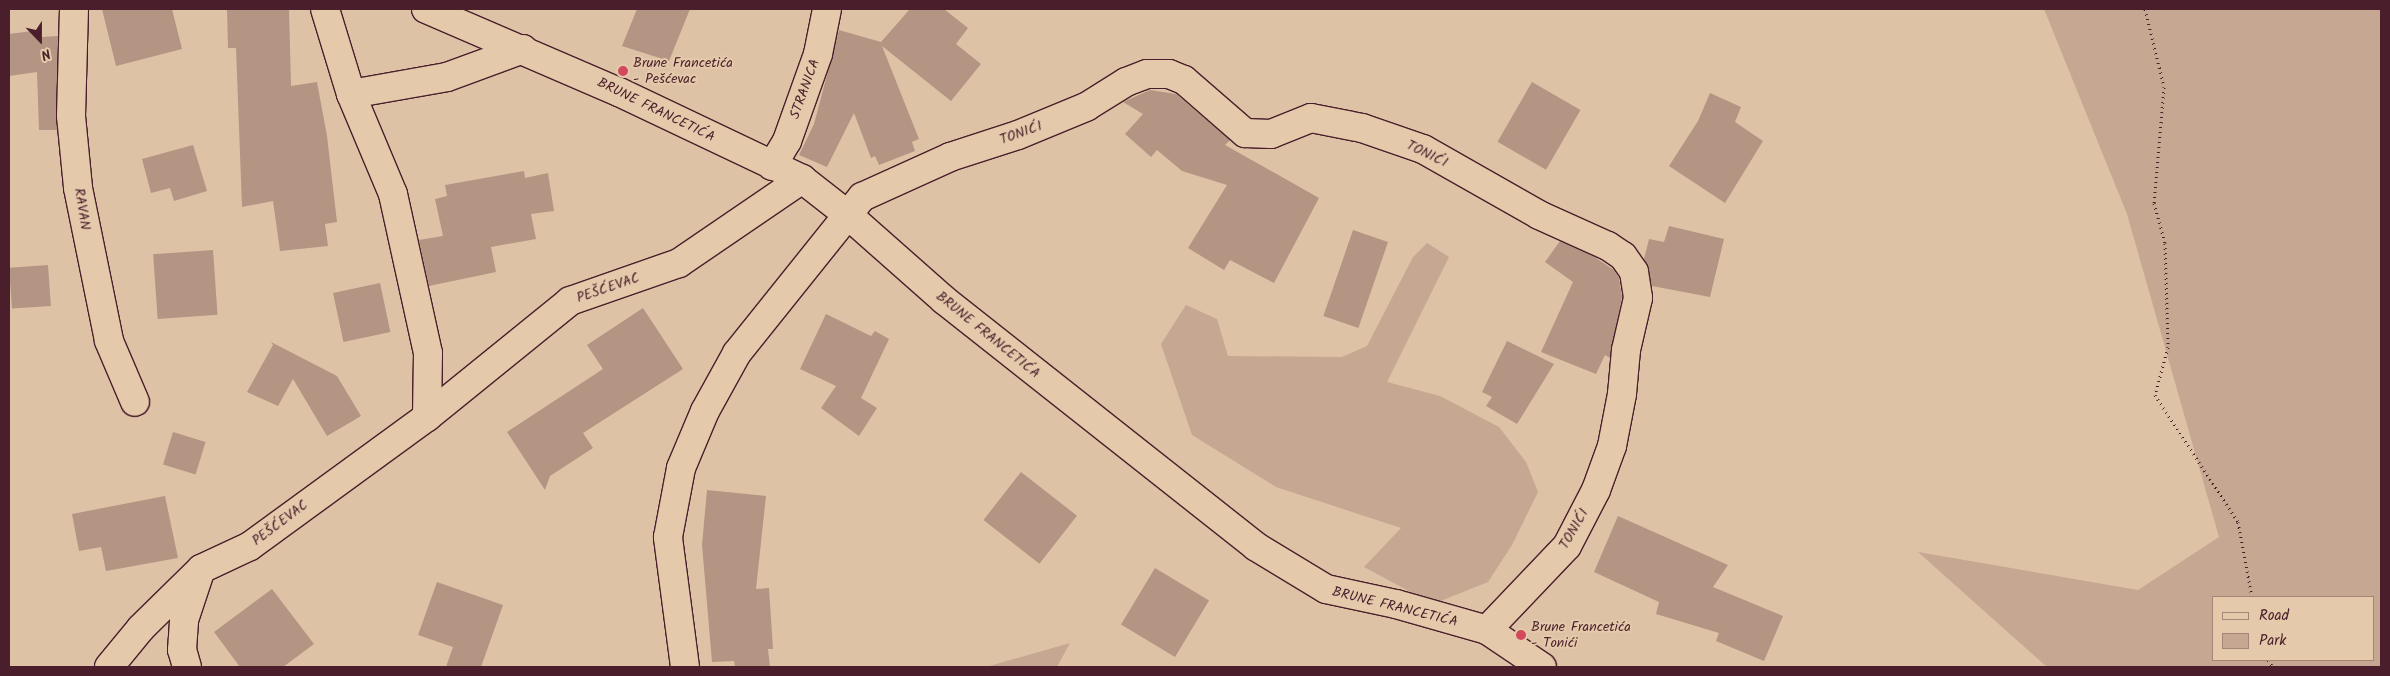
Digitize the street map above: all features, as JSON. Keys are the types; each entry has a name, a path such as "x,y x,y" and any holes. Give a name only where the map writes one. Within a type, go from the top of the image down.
{"street":[{"name":"RAVAN","path":"74,9 71,116 78,188 109,341 135,402"},
{"path":"325,9 350,94 393,194 428,353 427,417"},
{"name":"BRUNE FRANCETIĆA","path":"426,9 523,49 802,179 848,215 944,300 1255,546 1326,590 1396,604 1487,630 1542,667"},
{"name":"STRANICA","path":"772,166 786,141 818,54 827,9"},
{"path":"350,94 447,77 523,49"},
{"name":"TONIĆI","path":"685,667 668,537 681,468 705,411 737,353 862,196 950,157 1018,135 1086,107 1126,82 1146,74 1169,74 1184,80 1244,133 1271,134 1311,118 1362,128 1423,149 1539,216 1608,246 1623,256 1634,272 1638,298 1626,350 1622,394 1612,446 1596,490 1567,546 1487,630"},
{"name":"PEŠĆEVAC","path":"109,667 141,628 201,569 250,546 427,417 570,301 679,263 802,179"},
{"path":"186,667 182,650 184,620 201,569"}],"path":[{"path":"2145,9 2164,88 2154,203 2165,243 2168,347 2155,395 2238,522 2252,596"}],"green space":[{"path":"2044,9 2381,9 2381,667 2047,667 1918,552 2138,590 2219,537 2127,214"},
{"path":"1427,243 1449,257 1387,382 1440,396 1499,427 1526,462 1538,492 1512,545 1488,582 1433,604 1364,567 1401,528 1276,487 1192,435 1161,344 1186,305 1217,319 1228,356 1342,357 1367,346 1413,257"},
{"path":"1070,643 1057,667 986,667"}],"building":[{"path":"102,9 172,9 182,49 116,66"},
{"path":"227,9 289,9 291,86 317,82 327,136 337,222 325,224 328,246 280,251 273,201 242,207 236,48 228,48"},
{"path":"637,9 690,9 669,61 622,46"},
{"path":"910,9 944,9 968,28 956,44 981,64 951,101 882,46 919,139 912,142 915,151 879,165 875,156 871,158 854,113 827,167 799,155 814,124 839,30 881,42"},
{"path":"40,30 41,37 58,36 57,130 39,130 37,72 9,76 9,34"},
{"path":"1532,82 1580,110 1546,170 1498,142"},
{"path":"1150,90 1176,94 1230,140 1225,145 1319,198 1274,283 1230,260 1224,270 1188,248 1227,185 1182,171 1157,150 1151,157 1125,134 1143,114 1123,102"},
{"path":"1710,93 1741,107 1735,122 1763,141 1725,203 1669,166 1698,121"},
{"path":"193,145 207,191 174,201 170,188 151,193 142,159"},
{"path":"524,171 525,178 548,173 554,211 531,214 536,239 491,247 496,272 429,286 419,240 443,236 435,199 447,196 445,185"},
{"path":"1669,226 1724,239 1710,297 1652,286 1644,259 1649,239 1664,242"},
{"path":"1353,230 1388,242 1358,328 1323,316"},
{"path":"1560,241 1593,256 1614,270 1619,278 1622,297 1610,358 1605,355 1596,374 1541,352 1573,282 1545,262"},
{"path":"213,250 218,315 158,319 153,254"},
{"path":"48,265 51,306 12,309 9,268"},
{"path":"380,283 390,332 343,342 333,293"},
{"path":"643,308 683,369 583,433 593,448 550,476 545,490 507,432 603,369 587,345"},
{"path":"826,314 871,336 875,331 889,339 861,398 877,408 859,436 821,408 836,386 800,369"},
{"path":"1507,341 1554,364 1517,424 1486,406 1492,397 1482,392"},
{"path":"271,342 337,376 361,416 327,436 293,379 278,406 247,392 273,345"},
{"path":"173,432 206,442 196,474 163,465"},
{"path":"1021,472 1077,516 1039,564 983,520"},
{"path":"707,490 766,496 756,589 769,588 773,649 768,649 770,667 735,667 734,661 712,662 702,545"},
{"path":"165,496 178,558 106,571 101,547 79,551 72,514"},
{"path":"1618,516 1728,565 1713,587 1783,616 1764,661 1716,641 1719,633 1656,614 1659,602 1594,572"},
{"path":"1155,568 1209,600 1175,657 1121,625"},
{"path":"437,582 503,605 481,667 446,667 453,647 418,635"},
{"path":"272,589 314,644 283,667 240,667 214,632"}],"place":[{"name":"Brune Francetića - Pešćevac","path":"623,71"},
{"name":"Brune Francetića - Tonići","path":"1521,635"}]}
